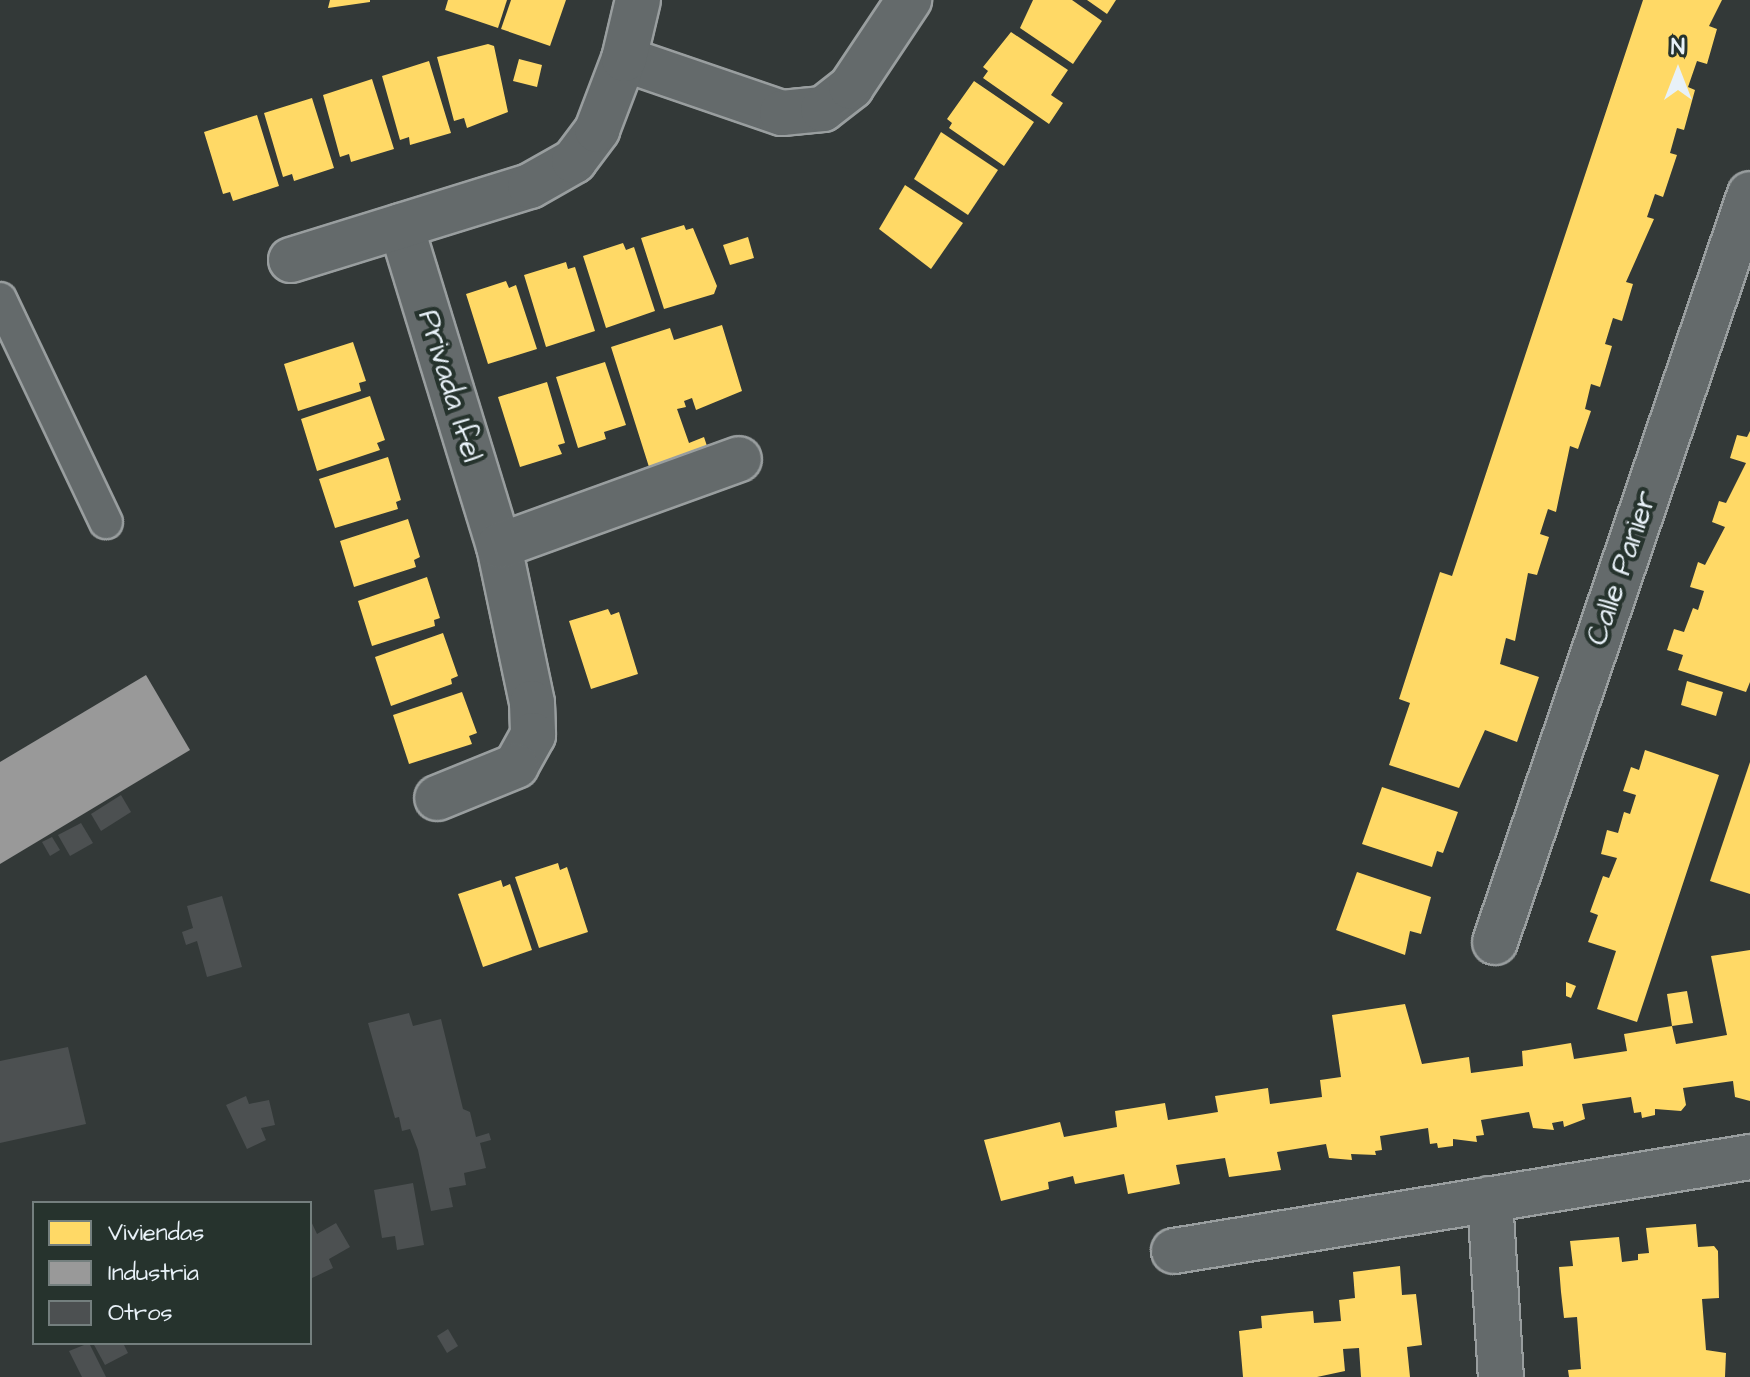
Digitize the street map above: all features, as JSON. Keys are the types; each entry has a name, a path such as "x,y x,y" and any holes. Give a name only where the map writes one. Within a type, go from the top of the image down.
{"street":[{"path":"291,260 530,186 574,161 597,130 624,59 638,0"},
{"path":"624,59 782,113 823,109 851,87 909,0"},
{"name":"Calle Panier","path":"1495,942 1750,194"},
{"name":"Privada Ifel","path":"401,226 499,546 532,703 533,735 516,766 437,798"},
{"path":"499,546 739,459"},
{"path":"1174,1251 1750,1157"},
{"path":"1490,1199 1501,1377"}],"lane":[{"path":"0,299 106,522"}],"building: Viviendas":[{"path":"330,0 370,0 370,2 328,8"},
{"path":"448,0 507,0 498,28 445,10"},
{"path":"511,0 566,0 550,46 501,29"},
{"path":"1033,0 1072,0 1102,21 1073,64 1020,28"},
{"path":"1087,0 1116,0 1107,14"},
{"path":"1643,0 1722,0 1709,26 1717,29 1707,64 1697,61 1688,87 1695,90 1684,130 1677,128 1670,153 1677,155 1663,197 1655,194 1647,217 1654,219 1626,282 1633,284 1622,321 1613,318 1605,344 1612,346 1600,387 1591,384 1585,409 1591,411 1578,449 1570,446 1556,512 1548,509 1540,534 1549,537 1537,575 1528,573 1515,641 1506,638 1500,664 1539,677 1517,742 1485,730 1459,788 1389,765 1410,703 1399,699 1440,572 1452,576"},
{"path":"1011,32 1068,70 1051,95 1063,103 1049,124 983,78 988,71 983,67"},
{"path":"488,44 494,46 508,112 467,128 464,118 454,121 437,57"},
{"path":"519,59 542,65 537,87 513,81"},
{"path":"429,61 451,133 410,145 409,137 400,140 382,76"},
{"path":"372,79 394,149 351,162 349,154 340,157 323,95"},
{"path":"974,81 1034,122 1004,166 949,128 952,123 947,119"},
{"path":"312,98 334,168 294,181 292,174 283,177 264,113"},
{"path":"257,115 279,186 233,201 230,192 223,194 204,132"},
{"path":"941,132 998,170 968,215 914,179"},
{"path":"905,185 963,223 931,269 879,229"},
{"path":"684,225 686,230 693,228 717,286 714,294 664,309 641,238"},
{"path":"748,237 754,258 730,265 723,245"},
{"path":"623,243 626,250 634,247 655,311 606,328 583,256"},
{"path":"566,262 568,269 575,267 595,331 546,347 524,275"},
{"path":"506,281 509,288 516,285 537,349 488,364 466,294"},
{"path":"722,325 742,391 696,410 692,398 684,401 686,407 677,409 689,443 704,437 708,449 649,467 611,347 670,328 674,340"},
{"path":"353,342 366,381 359,383 361,391 298,411 284,364"},
{"path":"605,362 626,425 604,432 606,439 578,448 556,377"},
{"path":"547,382 565,443 558,445 562,454 520,467 498,397"},
{"path":"370,396 385,440 377,443 380,450 317,471 301,419"},
{"path":"1750,431 1750,682 1746,692 1678,670 1683,655 1667,650 1674,629 1684,632 1693,608 1698,610 1704,591 1690,587 1698,562 1705,565 1725,527 1712,522 1719,501 1726,503 1746,463 1730,458 1737,435 1747,437"},
{"path":"388,457 401,500 396,502 398,509 335,528 319,479"},
{"path":"408,519 420,557 414,560 416,567 354,587 340,541"},
{"path":"427,577 440,618 434,620 435,626 372,646 358,601"},
{"path":"608,609 611,615 619,612 638,674 591,689 569,621"},
{"path":"443,633 458,676 451,679 452,684 391,706 375,657"},
{"path":"1687,681 1723,692 1716,716 1681,705"},
{"path":"462,692 477,733 469,736 472,744 409,764 393,715"},
{"path":"1645,750 1719,775 1637,1022 1597,1009 1616,951 1588,942 1598,915 1590,912 1603,876 1609,878 1617,858 1601,854 1607,830 1618,833 1624,812 1630,814 1636,795 1623,791 1631,767 1639,770"},
{"path":"1750,762 1750,894 1710,881"},
{"path":"1382,787 1458,812 1443,853 1437,851 1432,867 1362,844"},
{"path":"558,863 560,870 567,867 588,932 539,948 515,877"},
{"path":"1357,872 1431,897 1421,934 1410,931 1405,955 1336,930"},
{"path":"501,880 503,887 510,884 532,950 483,967 458,894"},
{"path":"1750,950 1750,1101 1735,1097 1733,1081 1683,1088 1686,1105 1681,1111 1655,1109 1655,1115 1642,1118 1641,1112 1634,1113 1631,1097 1582,1104 1585,1119 1564,1127 1563,1121 1552,1123 1554,1130 1533,1128 1529,1112 1481,1120 1484,1135 1476,1136 1477,1142 1453,1139 1453,1146 1438,1148 1437,1143 1430,1144 1428,1128 1380,1136 1382,1150 1375,1151 1376,1155 1351,1154 1352,1160 1329,1158 1326,1144 1277,1152 1281,1170 1229,1177 1225,1158 1176,1165 1180,1184 1128,1194 1124,1174 1075,1184 1073,1176 1048,1182 1049,1189 1001,1201 984,1140 1060,1122 1064,1137 1117,1127 1115,1111 1165,1103 1168,1120 1218,1112 1215,1096 1268,1088 1270,1104 1322,1097 1320,1080 1341,1077 1332,1015 1405,1004 1422,1064 1469,1057 1471,1073 1523,1066 1522,1051 1571,1043 1574,1059 1627,1051 1624,1034 1672,1026 1676,1044 1727,1035 1711,956"},
{"path":"1566,982 1576,986 1571,998 1566,996"},
{"path":"1687,991 1693,1023 1672,1026 1667,994"},
{"path":"1696,1224 1698,1247 1714,1246 1718,1251 1719,1298 1702,1299 1706,1350 1726,1353 1725,1377 1569,1377 1568,1370 1581,1369 1577,1317 1564,1318 1561,1292 1559,1267 1573,1266 1570,1241 1619,1237 1622,1262 1638,1260 1638,1254 1649,1253 1646,1228"},
{"path":"1400,1266 1402,1295 1416,1294 1422,1345 1407,1347 1410,1377 1361,1377 1359,1348 1343,1349 1345,1371 1317,1377 1243,1377 1239,1331 1262,1328 1261,1316 1289,1313 1313,1311 1314,1323 1341,1321 1339,1300 1355,1298 1353,1272"}],"building: Industria":[{"path":"146,675 190,750 0,864 0,762"}],"building: Otros":[{"path":"121,795 131,812 101,831 91,814"},
{"path":"81,823 93,843 70,856 58,835"},
{"path":"52,837 60,850 50,856 42,842"},
{"path":"222,896 242,967 207,977 197,941 186,945 182,932 193,928 187,906"},
{"path":"409,1013 413,1026 441,1019 463,1109 470,1112 476,1137 489,1133 491,1140 480,1143 486,1168 464,1173 466,1185 449,1188 453,1207 431,1211 418,1150 410,1129 402,1131 399,1117 395,1118 368,1023"},
{"path":"68,1047 86,1124 0,1143 0,1061"},
{"path":"246,1096 249,1104 269,1100 275,1125 261,1128 266,1140 247,1149 226,1105"},
{"path":"413,1183 424,1245 397,1250 395,1236 382,1238 374,1190"},
{"path":"312,1223 317,1234 336,1223 350,1247 329,1259 333,1268 312,1278"},
{"path":"448,1329 458,1346 447,1353 437,1336"},
{"path":"90,1345 106,1377 82,1377 69,1351"},
{"path":"94,1345 124,1345 128,1353 105,1365"}]}
